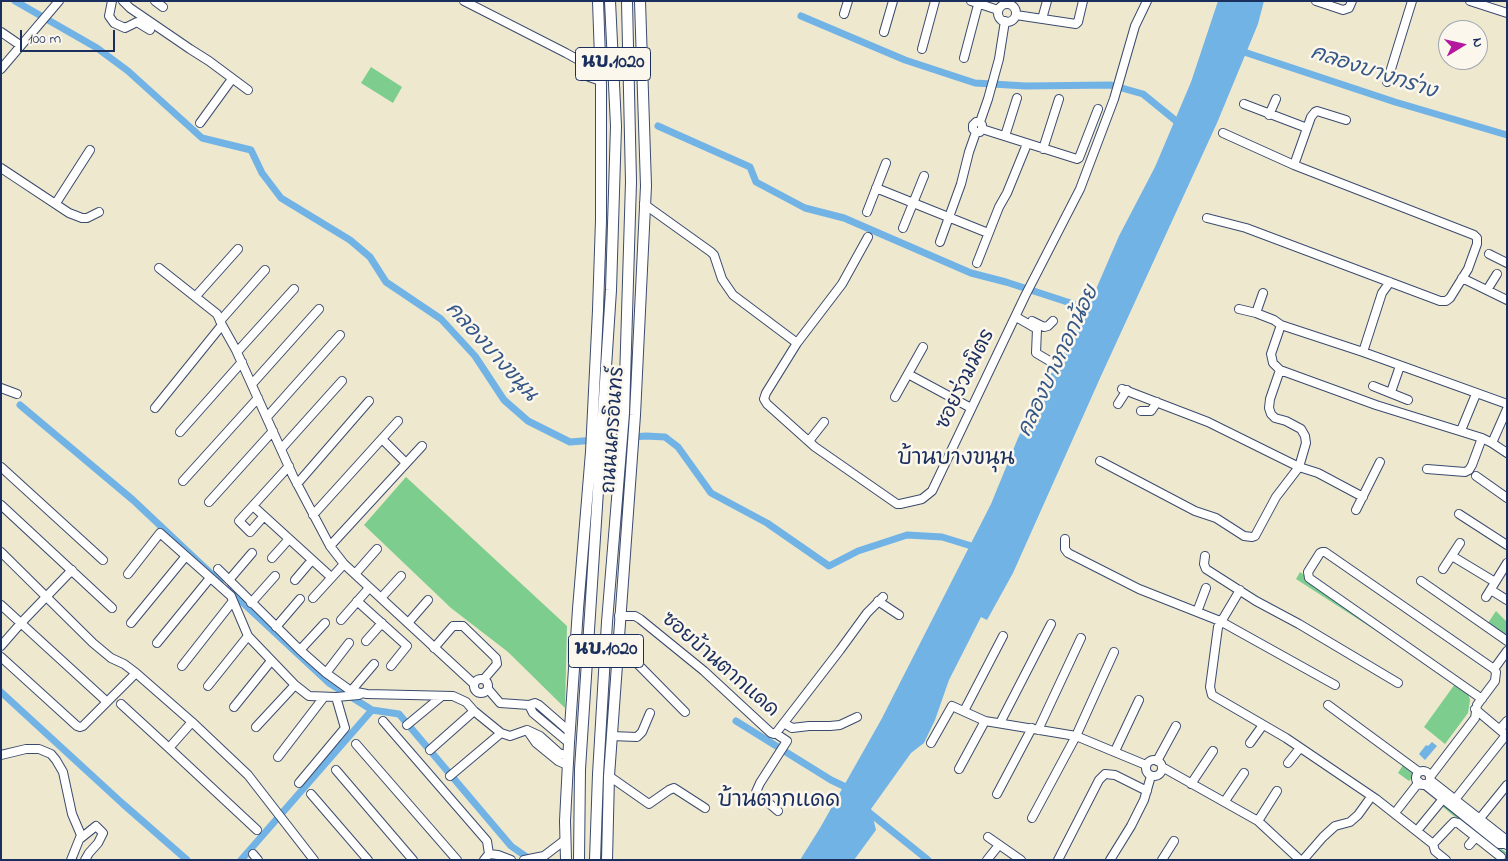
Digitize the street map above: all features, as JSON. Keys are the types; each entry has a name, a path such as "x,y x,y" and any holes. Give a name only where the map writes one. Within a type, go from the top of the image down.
{"main road":[{"name":"ถนนนครอินทร์","path":"597,433 601,220 601,84 598,1"},
{"name":"ถนนนครอินทร์","path":"566,860 565,821 569,743 611,290 616,126 610,1"},
{"name":"ถนนนครอินทร์","path":"607,860 611,736 633,441 628,428 631,192 627,1"},
{"name":"ถนนนครอินทร์","path":"596,857 598,774 604,670 622,444 628,428 646,186 639,1"},
{"path":"629,76 639,1"},
{"path":"601,84 608,93 612,121 616,126"},
{"name":"ถนนนครอินทร์","path":"579,860 580,768 596,446"},
{"path":"565,821 570,830 572,860"}],"street":[{"path":"2,65 59,1"},
{"path":"112,1 109,16 114,23 125,28 137,22 150,30"},
{"path":"123,1 130,8 209,61 248,90"},
{"path":"155,1 163,7"},
{"path":"464,1 566,52 584,63"},
{"path":"844,14 848,1"},
{"path":"884,32 893,1"},
{"path":"922,49 935,1"},
{"path":"1042,20 1047,1"},
{"path":"1016,15 1076,24 1083,1"},
{"name":"ซอยร่วมมิตร","path":"797,343 766,393 764,399 767,404 815,447 890,499 900,504 922,499 932,491 1025,296 1080,189 1114,99 1135,26 1146,1"},
{"path":"1317,1 1344,10 1350,7 1352,1"},
{"path":"1387,82 1412,1"},
{"path":"1470,1 1507,13"},
{"path":"964,58 976,2 998,10"},
{"path":"1005,22 999,17 998,10 1002,5 1013,3 1016,15"},
{"path":"1005,22 1011,20 1016,15"},
{"path":"940,242 989,97 1005,22"},
{"path":"1,32 20,45"},
{"path":"600,51 590,55 584,63 585,73 601,84"},
{"path":"200,122 232,78"},
{"path":"1005,136 1017,98"},
{"path":"1043,148 1059,99"},
{"path":"1269,115 1276,99"},
{"path":"1244,104 1307,128"},
{"path":"979,128 1027,144 1079,158 1098,109"},
{"path":"1294,165 1311,117 1317,111 1346,120"},
{"path":"1207,218 1246,228 1440,301 1446,301 1450,298 1478,244 1476,237 1294,165 1223,133"},
{"path":"977,263 1027,144"},
{"path":"56,204 90,150"},
{"path":"867,212 886,163"},
{"path":"1,168 69,213 82,218 92,217 99,212"},
{"path":"903,228 924,176"},
{"path":"876,188 988,233"},
{"path":"644,204 711,252 714,255 722,279 733,295 797,343 842,284 868,237"},
{"path":"196,296 238,249"},
{"path":"1489,254 1507,263"},
{"path":"159,268 217,314 238,352 298,484 330,546 344,564 474,684 474,689 477,692 484,693 488,689"},
{"path":"154,408 265,270"},
{"path":"1487,290 1497,274"},
{"path":"1462,278 1507,300"},
{"path":"1363,352 1382,293 1390,282"},
{"path":"238,352 294,289"},
{"path":"1256,313 1263,293"},
{"path":"252,384 319,309"},
{"path":"1239,309 1256,313 1281,325 1363,352 1507,404"},
{"path":"1017,314 1044,327 1053,321"},
{"path":"1017,314 1037,329 1036,353 1053,363"},
{"path":"1281,325 1272,354 1273,363 1280,370 1376,405 1482,438 1507,453"},
{"path":"267,417 340,335"},
{"path":"895,397 923,347"},
{"path":"180,432 242,362"},
{"path":"1391,392 1400,366"},
{"path":"1100,461 1196,511 1216,518 1244,536 1252,537 1257,534 1276,497 1299,466 1306,443 1303,432 1294,425 1275,418 1271,414 1269,408 1270,399 1280,370"},
{"path":"908,374 971,408"},
{"path":"281,449 342,381"},
{"path":"1373,386 1408,400"},
{"path":"1,388 17,394"},
{"path":"1118,404 1125,390 1208,422 1363,496"},
{"path":"1462,428 1476,394"},
{"path":"183,481 258,398"},
{"path":"298,484 370,401"},
{"path":"1141,411 1151,411 1156,402"},
{"path":"1492,443 1507,409"},
{"path":"314,515 398,422"},
{"path":"809,441 824,422"},
{"path":"209,502 273,431"},
{"path":"1427,469 1465,472 1469,470 1482,438"},
{"path":"382,439 406,462"},
{"path":"330,546 422,446"},
{"path":"1356,510 1380,462"},
{"path":"264,516 250,532 239,521 289,466"},
{"path":"1,468 103,560"},
{"path":"1476,476 1507,498"},
{"path":"1,505 112,608"},
{"path":"253,506 331,577"},
{"path":"1459,514 1507,545"},
{"path":"128,574 160,533 230,596 248,636 295,685 309,696 336,697 367,694 453,696 466,702 501,733 510,736 527,730 536,743 558,761 568,761"},
{"path":"1065,538 1065,549 1068,553 1139,589 1220,621 1336,686"},
{"path":"272,558 289,539"},
{"path":"1443,569 1460,543"},
{"path":"355,574 376,549"},
{"path":"1,552 111,658 124,664 136,673 248,775 314,860"},
{"path":"1398,809 1426,781 1472,723 1476,717 1475,709 1495,681 1496,672 1326,552 1320,553 1308,572 1309,578 1482,699"},
{"path":"229,580 252,553"},
{"path":"131,623 186,556"},
{"path":"1205,556 1204,564 1206,569 1256,601 1299,624 1398,683"},
{"path":"1452,556 1495,582"},
{"path":"295,580 312,560"},
{"path":"314,598 344,564"},
{"path":"1507,564 1488,593 1507,600"},
{"path":"218,569 251,603 326,673 351,691 367,694"},
{"path":"1,646 72,570"},
{"path":"251,603 276,576"},
{"path":"381,598 401,576"},
{"path":"157,643 210,578"},
{"path":"1421,581 1507,641"},
{"path":"340,620 369,588"},
{"path":"1197,612 1206,588"},
{"path":"1240,590 1218,627 1210,687 1214,696 1264,724 1371,797 1406,822 1432,844 1435,851 1446,860"},
{"path":"276,627 300,599"},
{"name":"ซอยบ้านตากแดด","path":"620,616 635,616 640,619 704,671 771,733 776,733 867,613 881,599 899,615"},
{"path":"408,623 428,600"},
{"path":"182,666 233,601"},
{"path":"357,601 407,646 391,666"},
{"path":"1,605 106,701"},
{"path":"300,650 325,623"},
{"path":"366,642 382,624"},
{"path":"1000,723 1051,624"},
{"path":"434,648 453,626 463,626 496,658 497,664 484,679"},
{"path":"208,686 248,636"},
{"path":"964,711 1003,636"},
{"path":"996,794 1035,729 1081,638"},
{"path":"326,673 349,643"},
{"path":"617,643 685,712"},
{"path":"1494,669 1507,651"},
{"path":"1032,818 1076,736 1114,652"},
{"path":"1,657 77,726 83,726 136,673"},
{"path":"234,707 271,661"},
{"path":"351,691 374,664"},
{"path":"474,684 478,679 484,679 488,683 488,689 500,703 535,703 539,705 570,732"},
{"path":"256,727 295,685"},
{"path":"407,725 442,696"},
{"path":"278,757 324,697"},
{"path":"299,784 344,728 336,697"},
{"path":"1115,751 1139,700"},
{"path":"121,704 257,830"},
{"path":"529,704 533,713 569,743"},
{"path":"1328,705 1419,772 1427,772 1426,781 1443,800 1453,803"},
{"path":"930,744 951,706 986,721 1076,736 1146,765"},
{"path":"1453,803 1507,736 1475,709"},
{"path":"430,750 474,711"},
{"path":"611,736 637,737 642,732 650,713"},
{"path":"784,723 792,728 830,726 840,725 857,717"},
{"path":"383,721 487,841 486,857 498,855 511,860"},
{"path":"959,769 986,721"},
{"path":"1500,729 1507,721"},
{"path":"169,748 192,722"},
{"path":"1250,743 1264,724"},
{"path":"1151,776 1159,774 1160,764 1176,726"},
{"path":"450,776 501,733"},
{"path":"776,733 787,741 756,792 778,811"},
{"path":"356,744 457,860"},
{"path":"1,755 33,748 51,754 63,772 72,814 81,838"},
{"path":"1288,763 1300,748"},
{"path":"1191,784 1213,751"},
{"path":"1146,765 1152,760 1258,821 1302,860 1323,836 1335,826 1350,822 1358,815 1371,797"},
{"path":"1146,765 1147,773 1151,776"},
{"path":"336,770 413,860"},
{"path":"1419,772 1417,777 1426,781 1504,841"},
{"path":"1225,801 1244,773"},
{"path":"1058,860 1099,780 1105,774 1115,775 1147,791"},
{"path":"609,776 649,804 674,788 706,808"},
{"path":"1110,860 1131,826 1147,791 1151,776"},
{"path":"1477,822 1507,785"},
{"path":"1258,821 1277,791"},
{"path":"311,794 368,860"},
{"path":"1420,827 1443,800"},
{"path":"1432,844 1454,822 1458,823 1501,857"},
{"path":"71,860 81,838 96,826 103,833 86,860"},
{"path":"988,837 1021,860"},
{"path":"1469,845 1476,837"},
{"path":"524,860 547,858 565,840"},
{"path":"1162,860 1174,841"},
{"path":"987,860 999,845"}],"green space":[{"path":"371,67 402,87 393,103 361,83"},
{"path":"406,477 567,626 565,708 508,652 451,608 364,525"},
{"path":"1300,572 1468,693 1470,700 1468,713 1445,744 1424,727 1455,684 1296,579"},
{"path":"1496,611 1507,622 1507,637 1488,623"},
{"path":"1403,765 1413,772 1414,776 1409,781 1398,773"},
{"path":"1444,804 1507,853 1507,858 1443,807"}],"water":[{"name":"คลองบางกอกน้อย","path":"1218,1 1264,1 1258,24 1217,123 1013,573 987,620 981,617 949,680 935,720 924,743 911,753 871,809 876,830 854,860 800,860 881,720 991,504 1018,438 1045,384 1084,317 1119,236 1155,167 1191,82"},
{"path":"1432,742 1437,746 1425,760 1419,754 1426,745 1428,746"}],"waterway":[{"name":"คลองบางขนุน","path":"15,1 97,48 128,71 202,138 251,150 262,173 281,198 350,240 370,257 386,282 441,319 475,356 504,400 528,421 570,442 646,436 665,437 678,447 711,493 767,523 829,566 858,551 907,535 942,537 978,548"},
{"path":"801,16 905,60 975,83 1026,86 1111,85 1143,94 1181,125"},
{"name":"คลองบางกร่าง","path":"1238,50 1395,102 1507,135"},
{"name":"คลองบางกอกน้อย","path":"658,126 750,167 756,182 805,208 844,218 971,273 1006,282 1095,311"},
{"path":"20,405 133,500 220,582"},
{"path":"228,589 329,683 372,710 399,714 511,846 531,860"},
{"path":"1,692 187,860"},
{"path":"241,860 372,710"},
{"path":"736,721 831,780 852,790"},
{"path":"866,810 928,860"}],"district":[{"name":"บ้านบางขนุน","path":"956,460"},
{"name":"บ้านตากแดด","path":"779,802"}]}
